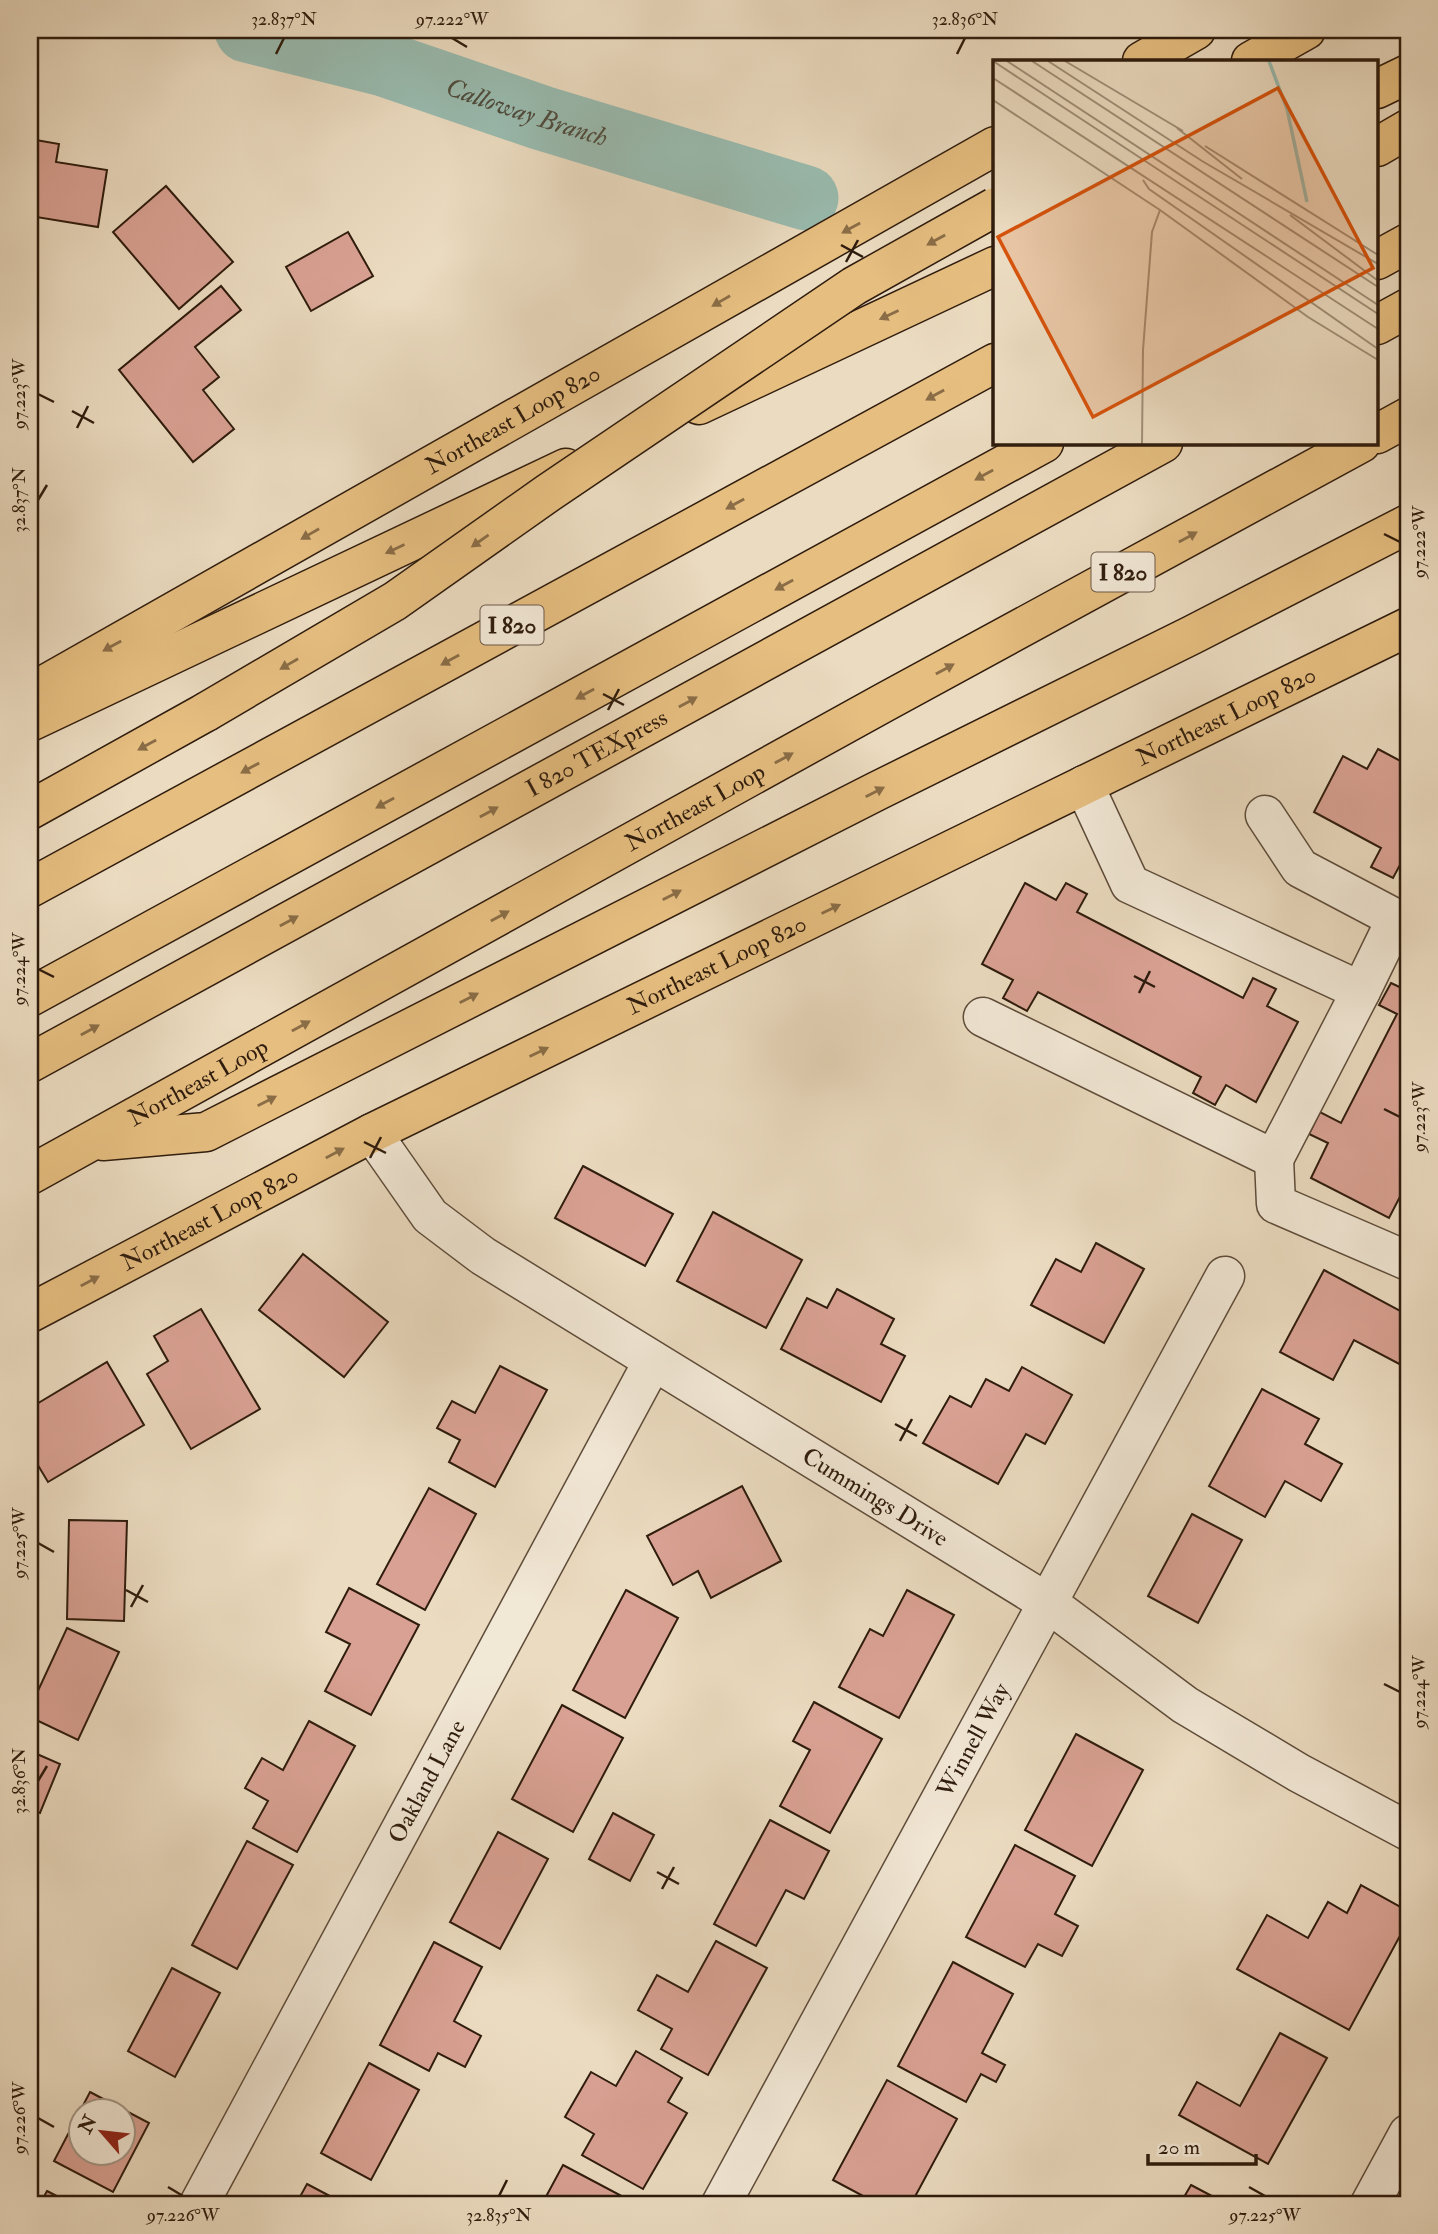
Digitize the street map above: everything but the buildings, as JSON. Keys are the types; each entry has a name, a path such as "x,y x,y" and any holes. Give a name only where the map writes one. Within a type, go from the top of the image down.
{"main road":[{"path":"1144,60 1196,30"},
{"path":"1253,60 1306,30"},
{"path":"1378,89 1408,74"},
{"path":"1378,146 1408,129"},
{"name":"Northeast Loop 820","path":"30,692 993,147"},
{"path":"30,810 206,712 396,601 548,493 854,286 993,208"},
{"path":"1378,259 1408,243"},
{"path":"30,722 993,267"},
{"path":"1378,324 1408,308"},
{"name":"I 820","path":"30,888 993,364"},
{"path":"1378,434 1408,417"},
{"path":"30,997 1042,444"},
{"name":"I 820 TEXpress","path":"30,1062 1161,444"},
{"name":"Northeast Loop","path":"30,1175 885,702 1360,444"},
{"path":"91,1142 206,1132 1408,524"},
{"name":"Northeast Loop 820","path":"30,1313 372,1133 1408,627"}],"street":[{"path":"1084,785 1130,884 1361,991"},
{"path":"1265,815 1300,868 1402,922 1361,991 1274,1158 1276,1204 1408,1261"},
{"path":"983,1017 1274,1158"},
{"name":"Cummings Drive","path":"372,1133 430,1216 483,1256 1048,1603 1185,1705 1299,1773 1408,1831"},
{"name":"Winnell Way","path":"721,2204 1225,1276"},
{"name":"Oakland Lane","path":"199,2204 653,1361"},
{"path":"1370,2204 1408,2134"}],"waterway":[{"name":"Calloway Branch","path":"247,30 384,64 542,118 806,198"}]}
